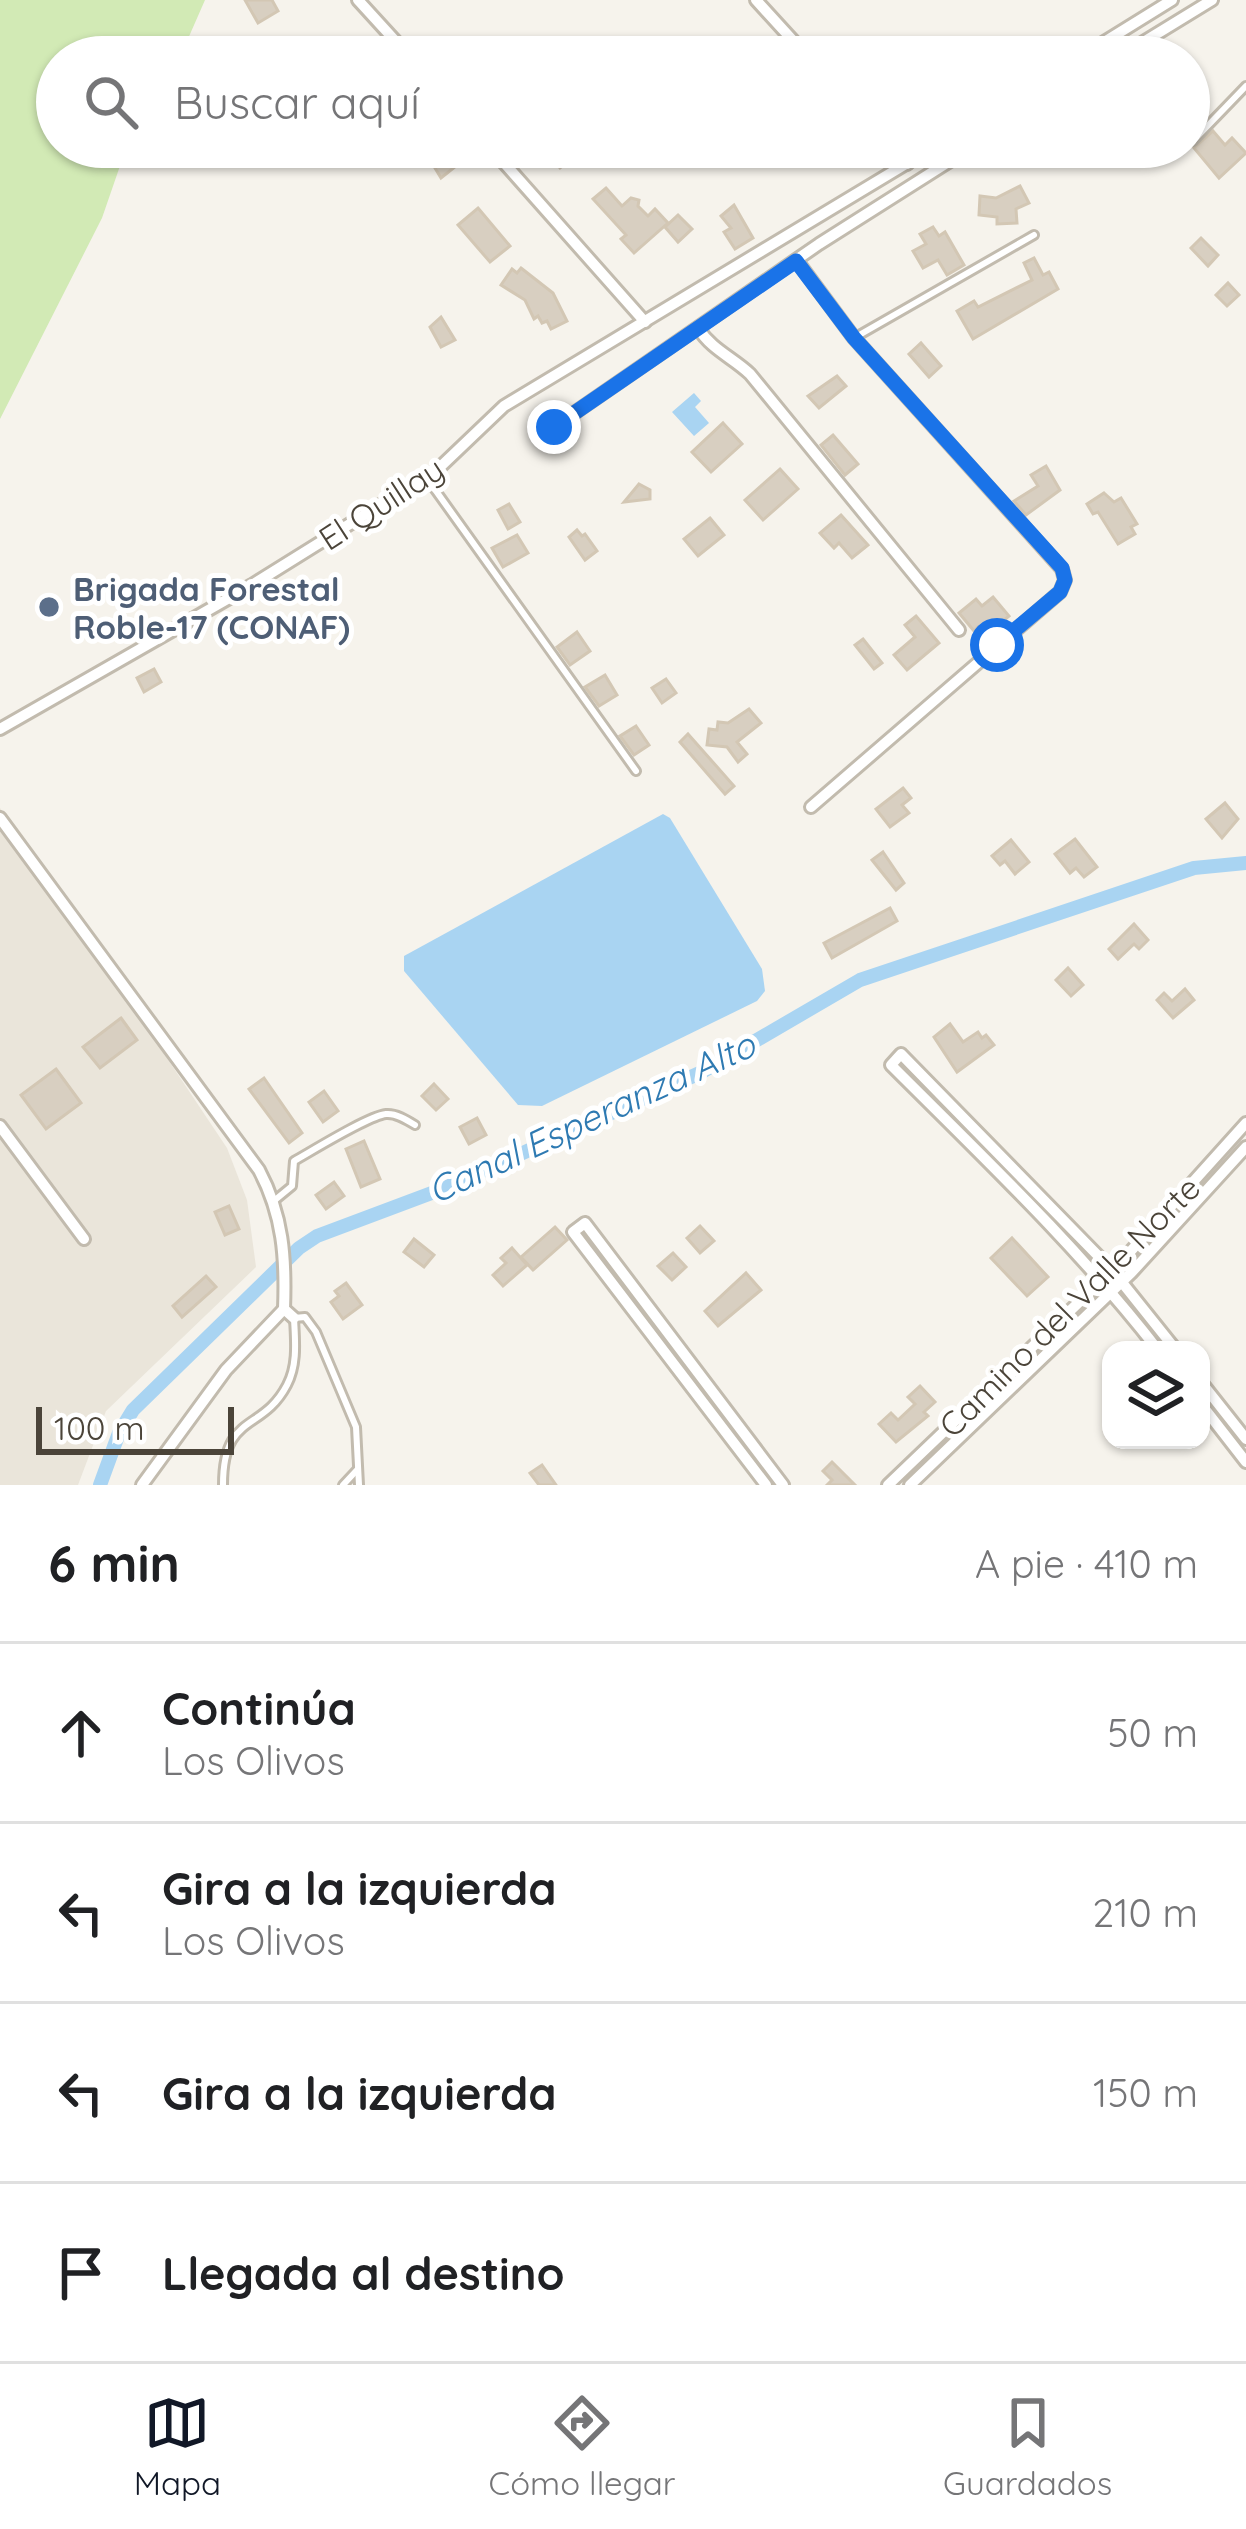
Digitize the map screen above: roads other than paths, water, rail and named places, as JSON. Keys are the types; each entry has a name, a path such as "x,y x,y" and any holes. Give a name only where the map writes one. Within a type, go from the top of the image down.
{"street":[{"path":"358,0 391,36"},
{"path":"756,0 789,36"},
{"path":"1114,36 1172,0"},
{"path":"1153,36 1212,0"},
{"path":"509,168 645,322"},
{"name":"El Quillay","path":"0,729 252,585 426,477 504,406 900,168"},
{"path":"554,427 940,168"},
{"path":"796,261 854,338 1062,568 1065,580 1060,592 811,807"},
{"path":"698,328 711,347 750,374 959,630"},
{"path":"0,818 226,1120 275,1200 289,1313 239,1354 142,1485"},
{"path":"1107,1275 891,1065 901,1054 1107,1275 1167,1341"},
{"name":"Camino del Valle Norte","path":"888,1485 1107,1275 1246,1123"},
{"path":"0,1126 84,1239"},
{"name":"Camino del Valle Norte","path":"910,1485 1117,1286 1246,1148"},
{"path":"766,1485 573,1232 585,1223 783,1485"},
{"path":"1117,1286 1152,1341"},
{"path":"1210,1393 1246,1439"},
{"path":"1210,1416 1246,1462"}],"lane":[{"path":"1210,123 1246,86"},
{"path":"854,338 1034,235"},
{"path":"426,477 635,770"},
{"path":"275,1200 292,1186 294,1162 312,1150 384,1114 415,1124"},
{"path":"223,1485 229,1440 287,1385 295,1359 289,1313 305,1317 316,1332 347,1404 359,1443 359,1485"},
{"path":"343,1485 358,1469"}],"water":[{"path":"694,393 701,401 695,407 709,423 694,436 672,412"},
{"path":"663,814 670,818 762,969 765,991 757,1001 542,1106 518,1105 404,971 404,956"}],"waterway":[{"name":"Canal Esperanza Alto","path":"100,1485 133,1410 299,1248 317,1236 445,1188 702,1072 860,980 1194,868 1246,863"}],"place":[{"name":"Brigada Forestal Roble-17 (CONAF)","path":"49,607"}]}
